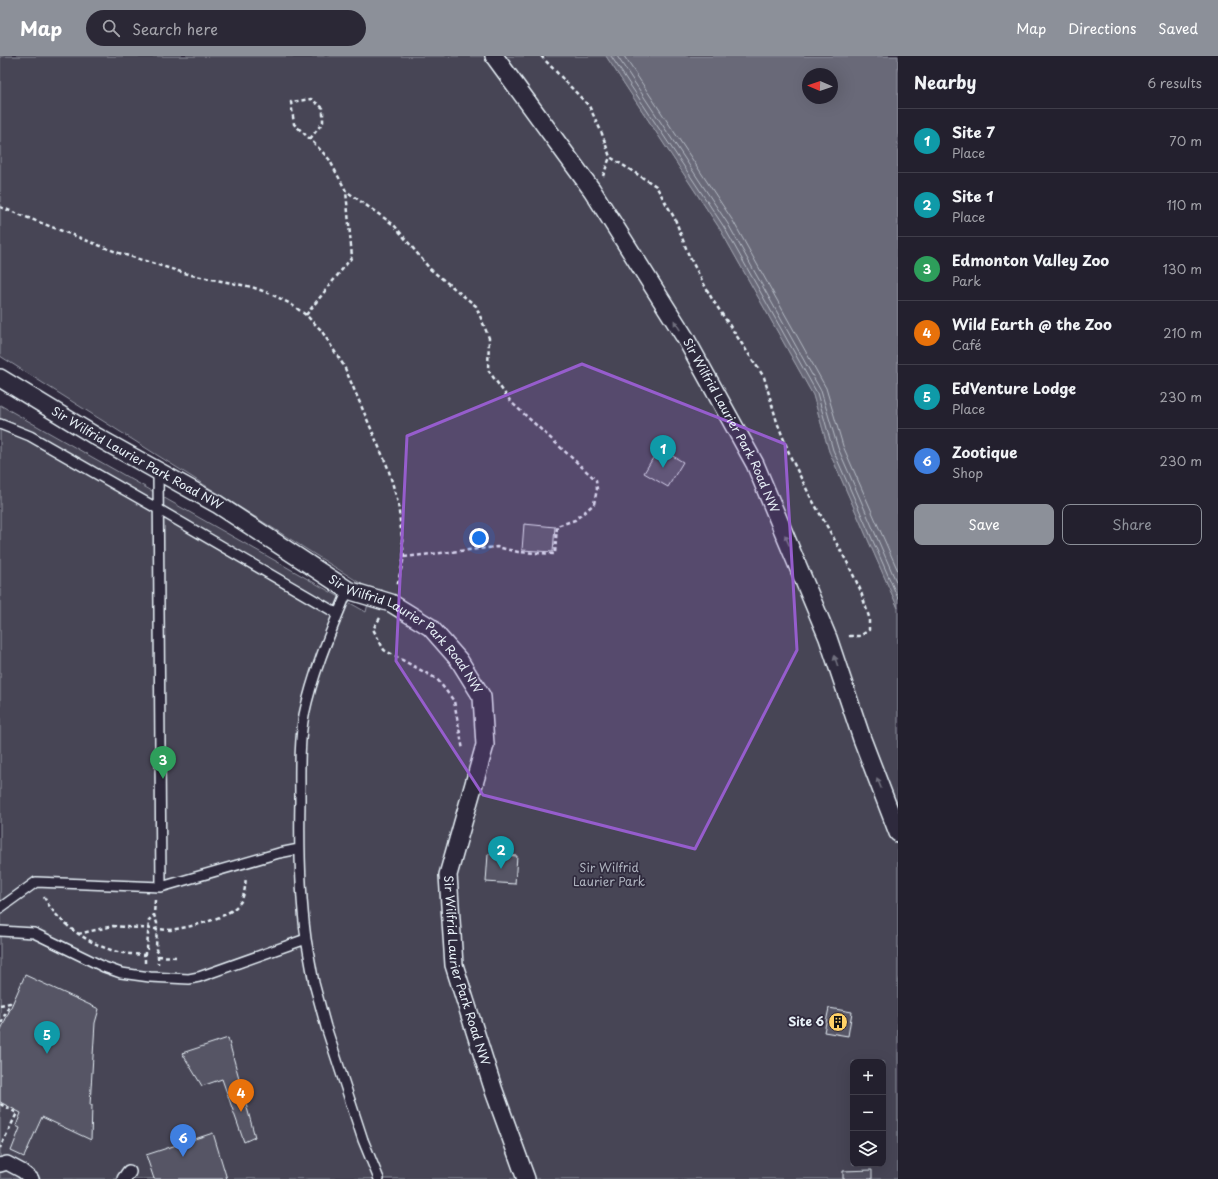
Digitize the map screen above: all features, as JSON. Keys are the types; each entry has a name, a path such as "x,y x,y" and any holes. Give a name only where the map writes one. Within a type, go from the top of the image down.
{"street":[{"name":"Sir Wilfrid Laurier Park Road NW","path":"494,56 592,190 686,339 754,464 828,638 862,739 898,833"},
{"name":"Sir Wilfrid Laurier Park Road NW","path":"0,378 97,437 217,504 348,590 391,603 430,627 459,660 482,697 485,745 448,875 454,965 494,1091 526,1179"},
{"path":"0,1164 7,1163 22,1171 32,1179"},
{"path":"124,1179 129,1172 128,1179"}],"lane":[{"path":"0,424 30,436 338,614"},
{"path":"158,471 161,887"},
{"path":"348,590 326,640 304,716 300,762 300,849 303,919 314,983 326,1027 363,1140 379,1179"},
{"path":"0,908 36,882 161,887 279,853 300,849"},
{"path":"0,930 34,933 104,967 121,973 150,977 189,979 199,977 306,939"}],"path":[{"path":"541,56 590,106 601,131 610,158 656,186 675,219 689,256 712,299 764,377 777,422 791,458 810,496 847,562 860,589 869,617 869,630 860,636 845,636"},
{"path":"306,315 352,257 346,191 329,159 294,124 291,102 311,100 323,108 323,122 310,139"},
{"path":"346,191 394,225 430,269 476,306 489,338 488,370 511,402 596,480 597,489 594,504 575,520 557,526 555,554 518,552 497,547 404,557"},
{"path":"0,207 119,254 191,275 258,289 289,303 306,315 321,330 344,366 388,468 398,503 404,557 398,586 391,603"},
{"path":"78,934 113,926 170,930 197,925 216,918 235,907 242,898 248,863"},
{"path":"36,882 49,908 56,916 78,934 111,950 128,954 145,955"},
{"path":"147,949 149,920 154,915 157,923 156,949"},
{"path":"158,956 176,957"},
{"path":"0,1005 10,1003 0,1026"},
{"path":"0,1104 17,1113 0,1148"}],"highlighted area":[{"path":"582,364 785,444 797,650 695,849 483,795 396,661 407,436"}],"green space":[{"name":"Sir Wilfrid Laurier Park","path":"0,56 606,56 720,229 813,395 829,451 898,608 898,1179 0,1179 0,405 366,612 371,590 0,356"}],"water":[{"path":"606,56 898,56 898,608 829,451 813,395 720,229"}],"building":[{"path":"659,448 683,462 668,487 644,473"},
{"path":"524,524 555,527 553,552 522,550"},
{"path":"488,854 517,856 515,884 486,882"},
{"path":"25,975 99,1009 95,1023 90,1105 92,1105 91,1140 42,1117 24,1157 11,1151 20,1128 16,1126 21,1113 0,1102 0,1032"},
{"name":"Site 6","path":"829,1008 852,1012 848,1036 824,1032"},
{"path":"228,1038 255,1137 244,1142 222,1079 202,1086 182,1053"},
{"path":"213,1133 227,1179 154,1179 146,1155"},
{"path":"872,1170 872,1179 843,1179 843,1171"}],"place":[{"name":"Site 7","path":"663,468"},
{"name":"Edmonton Valley Zoo","path":"163,779"},
{"name":"Site 1","path":"501,869"},
{"name":"Site 6","path":"838,1022"},
{"name":"EdVenture Lodge","path":"47,1054"},
{"name":"Wild Earth @ the Zoo","path":"241,1112"},
{"name":"Zootique","path":"183,1157"}]}
